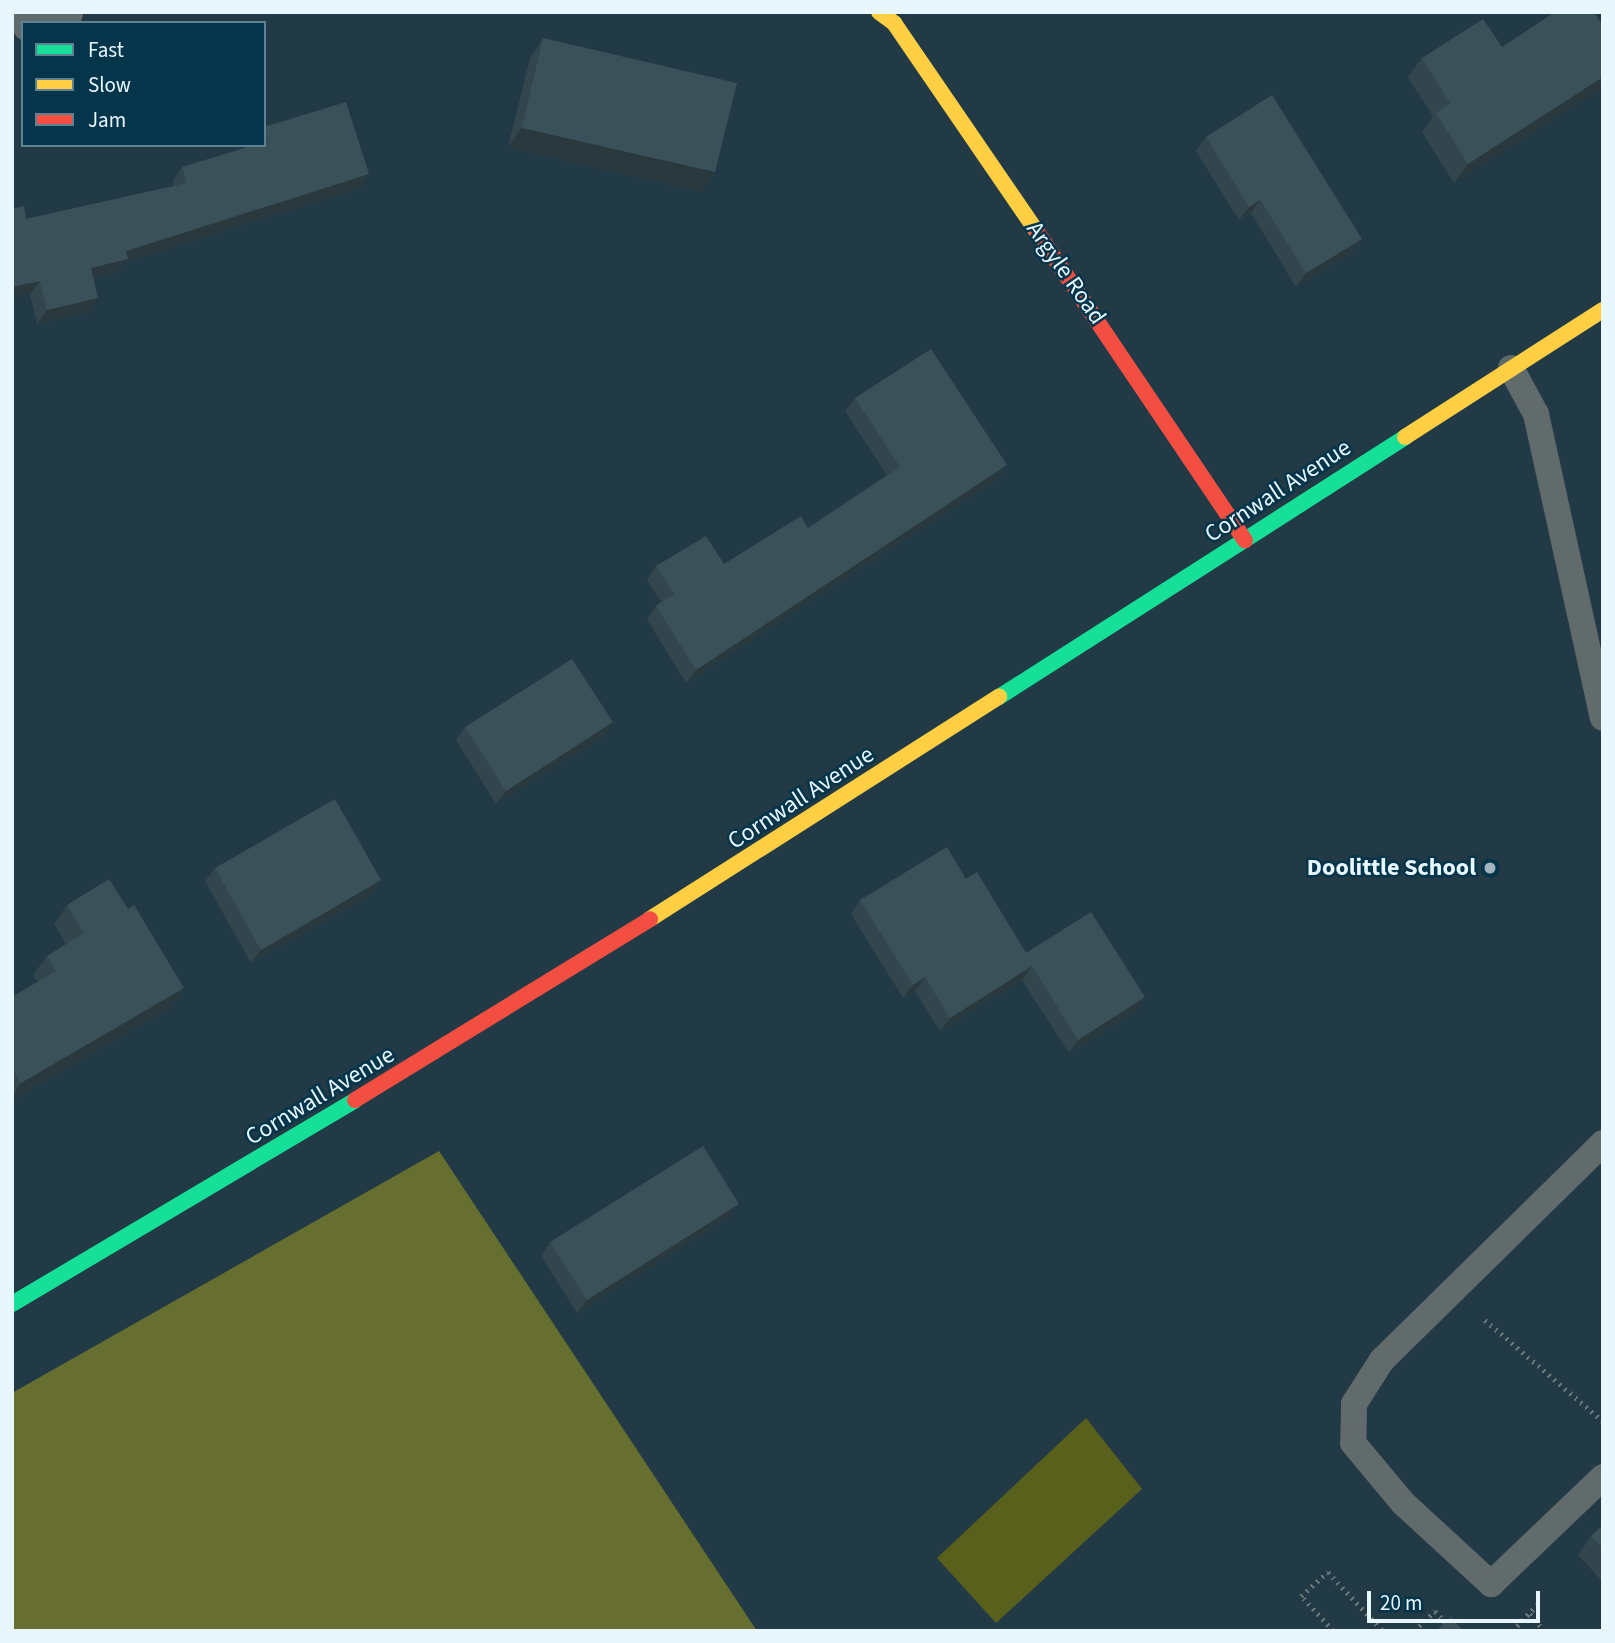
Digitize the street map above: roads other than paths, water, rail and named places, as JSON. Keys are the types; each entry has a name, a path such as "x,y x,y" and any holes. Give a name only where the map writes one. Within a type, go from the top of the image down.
{"street":[{"path":"36,21 64,12"},
{"name":"Argyle Road","path":"879,12 894,23 1199,467 1245,540"},
{"name":"Cornwall Avenue","path":"12,1304 241,1171 707,885 1603,310"}],"lane":[{"path":"1511,368 1536,414 1603,719"},
{"path":"1603,1143 1451,1289 1382,1360 1354,1404 1353,1443 1403,1503 1491,1584 1603,1477"}],"place":[{"name":"Doolittle School","path":"1490,868"}]}
